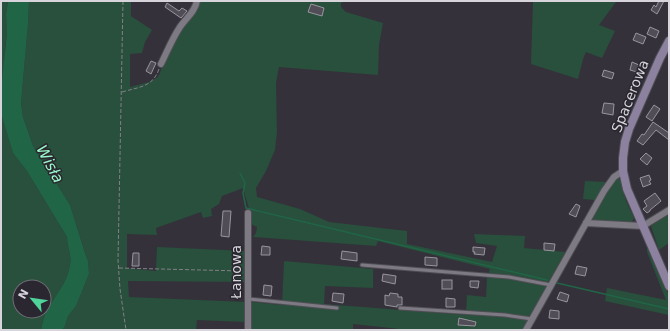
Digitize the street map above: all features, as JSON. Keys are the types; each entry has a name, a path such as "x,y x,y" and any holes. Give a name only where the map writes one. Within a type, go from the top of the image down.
{"street":[{"path":"161,64 173,39 190,15 197,1"},
{"name":"Spacerowa","path":"669,41 629,129 624,149 623,171 627,188 669,286"},
{"path":"526,330 586,223 611,182 623,171"},
{"path":"586,223 643,226 669,210"},
{"name":"Łanowa","path":"248,213 248,330"}],"lane":[{"path":"362,265 509,277 552,285"},
{"path":"248,300 337,308"},
{"path":"400,308 505,315 532,319"}],"path":[{"path":"124,1 119,268 120,289 126,330"},
{"path":"122,92 141,87 152,82 157,76 161,64"},
{"path":"119,268 249,272"}],"shaded area":[{"path":"1,1 8,1 6,15 7,33 2,117 13,153 27,171 67,237 70,254 69,271 67,277 52,302 52,279 12,279 12,319 43,319 41,330 1,330"},
{"path":"8,1 29,1 21,103 23,117 33,146 70,205 88,261 89,274 76,306 68,316 62,330 41,330 43,319 52,319 52,302 64,283 69,271 70,258 67,237 27,171 13,153 2,117 1,90 7,33 6,15"},
{"path":"29,1 131,1 131,16 152,30 145,42 142,53 130,54 130,87 149,82 158,77 173,42 199,1 347,1 341,3 341,7 346,12 383,23 379,45 378,75 279,67 276,83 277,132 275,150 266,171 256,188 257,197 300,209 329,222 407,231 407,244 492,262 497,246 476,243 474,234 525,236 524,248 565,252 524,330 409,330 353,324 353,330 251,330 252,302 282,305 284,261 373,269 373,288 325,286 324,304 466,315 467,295 486,297 487,279 490,269 378,241 376,246 253,237 256,233 257,227 251,224 250,212 243,188 222,196 219,204 211,209 212,216 203,218 201,212 156,228 157,235 127,234 127,268 156,271 157,247 246,251 247,282 128,281 129,297 246,302 246,322 197,320 196,330 62,330 68,316 76,306 89,274 88,261 70,205 33,146 23,117 21,103"},
{"path":"533,1 616,2 599,25 615,31 602,58 586,52 578,79 531,64"},
{"path":"617,178 620,179 626,201 634,218 631,223 596,222 593,219 593,215 605,192"},
{"path":"585,181 607,182 595,200 583,199"},
{"path":"669,214 669,243 659,250 651,226"},
{"path":"647,247 669,295 669,315 605,301 607,288 666,300 647,252"}],"building":[{"path":"659,1 664,1 657,14 651,10 654,5 656,7"},
{"path":"167,3 179,11 182,8 187,11 181,18 165,7"},
{"path":"311,4 324,8 322,16 308,12"},
{"path":"650,27 659,31 656,38 647,34"},
{"path":"636,33 646,37 643,44 633,40"},
{"path":"151,61 156,63 151,74 146,71"},
{"path":"632,62 639,65 637,72 630,70"},
{"path":"604,70 614,73 612,79 602,76"},
{"path":"604,103 614,104 613,115 602,113"},
{"path":"654,105 660,109 652,121 646,117"},
{"path":"653,122 669,133 669,140 656,130 643,145 637,141 642,134 644,135"},
{"path":"646,153 652,158 647,165 640,159"},
{"path":"649,175 651,180 649,181 651,184 643,187 640,178"},
{"path":"655,193 661,201 647,213 643,209 647,206 644,201"},
{"path":"576,204 580,206 576,217 569,214"},
{"path":"223,211 231,211 229,237 221,236"},
{"path":"544,243 555,244 554,251 544,250"},
{"path":"262,246 270,247 270,255 261,255"},
{"path":"473,247 485,248 484,255 474,254 475,252 473,252"},
{"path":"342,251 357,253 357,261 341,259"},
{"path":"133,253 139,253 139,266 132,266"},
{"path":"425,257 437,258 437,266 425,265"},
{"path":"577,266 587,268 585,276 575,274"},
{"path":"383,274 396,276 395,284 382,281"},
{"path":"442,280 452,280 452,289 442,289"},
{"path":"470,281 479,281 478,288 470,287"},
{"path":"264,285 272,286 271,296 263,295"},
{"path":"560,292 569,295 567,302 557,299"},
{"path":"333,293 344,294 343,303 332,301"},
{"path":"390,293 398,294 398,297 402,297 402,305 397,305 397,307 385,305 385,295 389,296"},
{"path":"446,298 455,299 455,307 446,307"},
{"path":"550,310 559,311 559,319 549,318"},
{"path":"459,318 476,322 475,326 458,325"}],"waterway":[{"path":"240,173 245,183 243,193 246,208 547,280"},
{"path":"557,283 669,309"}],"water label":[{"name":"Wisła","path":"50,164"}]}
